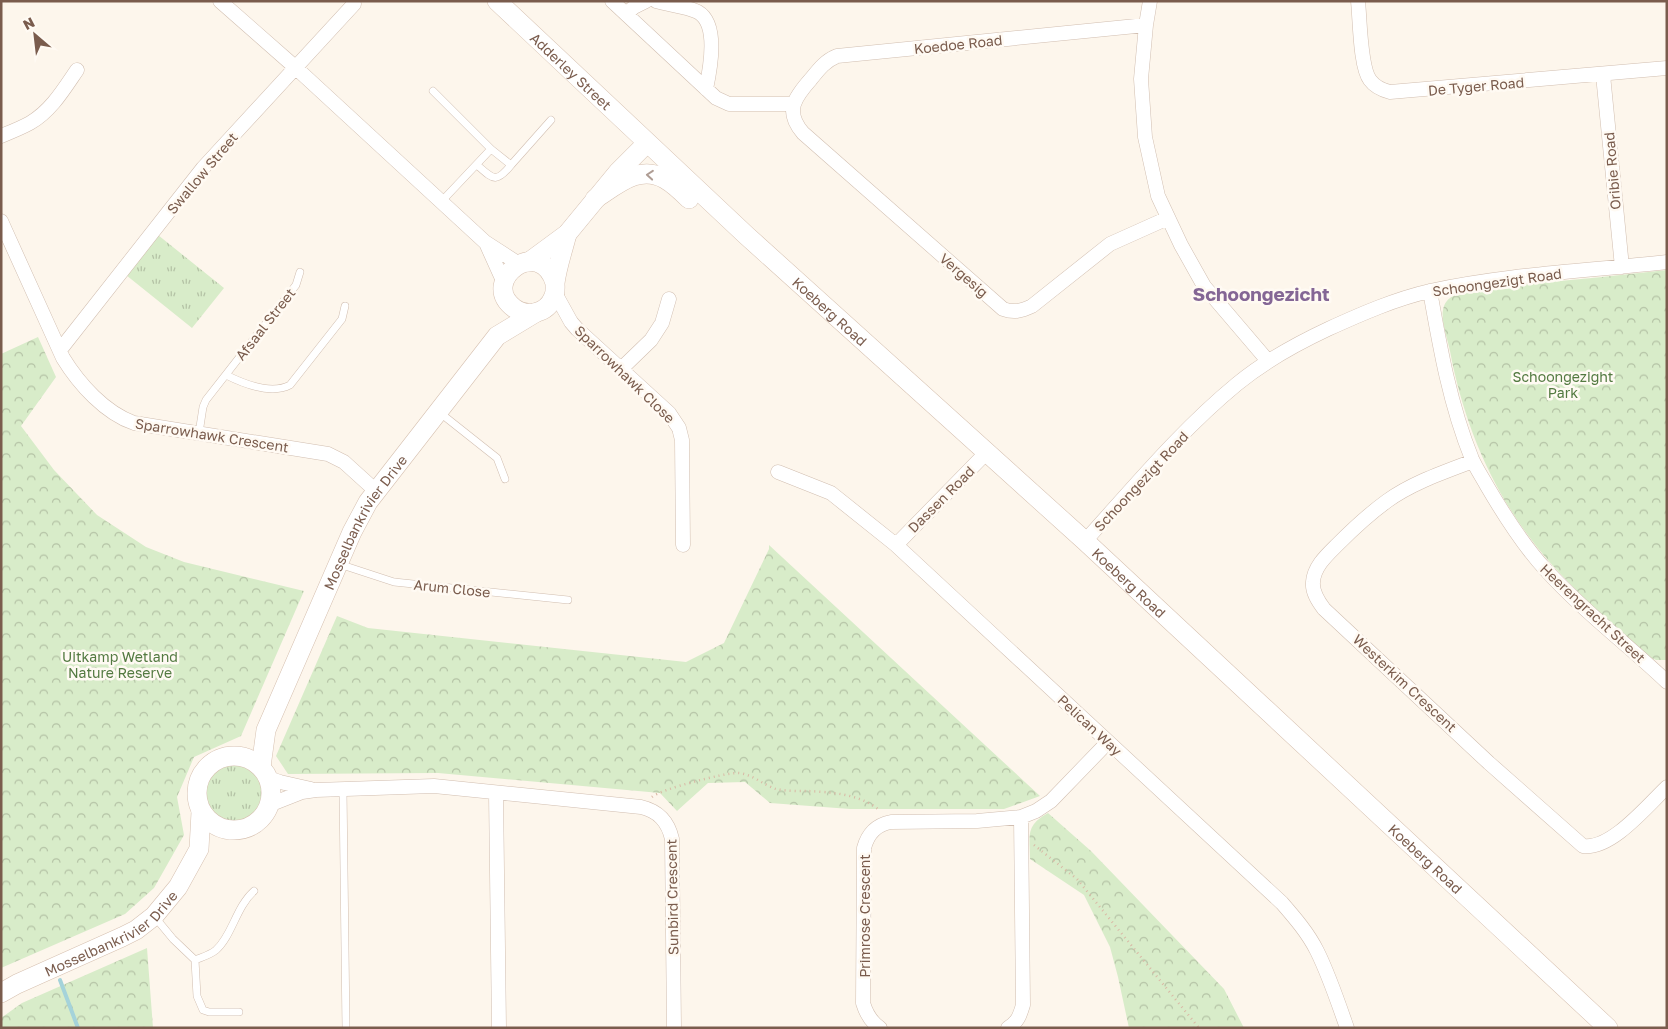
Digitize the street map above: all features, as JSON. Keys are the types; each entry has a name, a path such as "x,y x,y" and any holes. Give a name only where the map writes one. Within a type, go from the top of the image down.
{"main road":[{"name":"Adderley Street","path":"497,1 611,107 646,143"},
{"name":"Mosselbankrivier Drive","path":"497,336 504,290 511,270 567,234 618,172 646,143"},
{"name":"Koeberg Road","path":"646,143 1085,541 1608,1028"},
{"path":"595,199 627,178 637,175 654,174 667,180 730,234 736,237 747,236"},
{"name":"Mosselbankrivier Drive","path":"1,993 25,980 136,930 154,916 178,887 199,849 201,812 196,796 199,780 208,766 222,758 239,756 254,744 266,730 359,517 376,491 497,336 551,303 567,234"},
{"path":"524,263 535,262 546,267 550,272 555,288"},
{"path":"504,290 512,306 517,310 528,314 538,312"},
{"name":"Mosselbankrivier Drive","path":"266,730 264,773 271,789 269,805"},
{"path":"239,756 251,760 264,773"},
{"path":"199,849 233,831 248,828 261,818 269,805"},
{"path":"201,812 214,825 233,831"}],"street":[{"path":"220,1 295,67 485,242 524,263"},
{"path":"612,1 716,98 729,104 793,104"},
{"path":"626,14 634,7 646,1"},
{"path":"656,1 699,13 707,22 710,28 711,48 706,89"},
{"path":"1150,1 1141,79 1145,137 1158,196 1181,246 1204,286 1268,362"},
{"name":"De Tyger Road","path":"1358,1 1364,68 1371,82 1382,90 1397,93 1667,68"},
{"name":"Swallow Street","path":"60,350 203,168 354,4"},
{"name":"Koedoe Road","path":"793,104 799,92 823,64 831,58 843,55 1146,25"},
{"path":"1,136 29,124 41,115 51,105 77,70"},
{"name":"Oribie Road","path":"1603,75 1622,267"},
{"name":"Vergesig","path":"793,104 794,119 803,133 1003,309 1010,312 1021,311 1032,306 1110,244 1168,218"},
{"name":"Sparrowhawk Crescent","path":"1,220 71,372 103,404 121,418 134,423 334,456 344,462 376,491"},
{"path":"485,242 504,290"},
{"name":"Schoongezigt Road","path":"1085,541 1164,453 1238,383 1308,338 1395,301 1430,291 1504,278 1667,262"},
{"name":"Sparrowhawk Close","path":"555,288 571,322 669,413 679,428 682,440 683,545"},
{"name":"Heerengracht Street","path":"1430,291 1449,389 1460,425 1473,461 1508,521 1545,570 1666,679"},
{"path":"621,369 651,340 662,323 668,299"},
{"name":"Sparrowhawk Close","path":"538,312 571,322"},
{"name":"Dassen Road","path":"896,545 986,453"},
{"name":"Westerkim Crescent","path":"1473,461 1423,481 1388,500 1363,520 1322,561 1315,573 1312,582 1313,591 1318,601 1324,609 1518,789 1583,846 1590,847 1608,840 1667,788"},
{"name":"Pelican Way","path":"778,472 831,493 896,545 1282,903 1300,925 1316,950 1347,1028"},
{"path":"891,822 977,821 1021,817 1036,811 1051,801 1108,742"},
{"name":"Sunbird Crescent","path":"264,773 288,784 316,790"},
{"name":"Sunbird Crescent","path":"269,805 302,792 316,790 434,786 641,807 656,813 663,818 672,839 674,1028"},
{"path":"496,793 499,1028"},
{"path":"1008,1028 1020,1016 1023,1005 1021,817"},
{"name":"Primrose Crescent","path":"880,1028 866,1013 863,1003 864,848 872,831 891,822"}],"lane":[{"path":"433,91 491,149 510,165"},
{"path":"477,165 491,177 502,176 550,120"},
{"path":"441,202 491,149"},
{"name":"Afsaal Street","path":"199,433 206,400 296,285 300,272"},
{"name":"Afsaal Street","path":"226,374 241,382 276,390 290,385 342,318 345,306"},
{"path":"438,411 496,458 505,479"},
{"name":"Arum Close","path":"338,564 394,582 568,600"},
{"path":"343,790 346,1028"},
{"path":"195,960 211,953 220,945 245,898 254,891"},
{"path":"154,916 173,939 195,960 197,996 203,1010 209,1012 239,1012"}],"path":[{"path":"641,807 655,794 726,774 740,773 777,789 823,792 862,800 874,805 891,822"},
{"path":"1021,835 1077,879 1199,1028"}],"green space":[{"path":"158,235 224,288 192,328 126,275"},
{"name":"Schoongezight Park","path":"1667,270 1667,660 1656,660 1649,657 1564,578 1533,543 1500,492 1486,466 1465,410 1456,381 1443,323 1443,309 1450,298 1475,290"},
{"name":"Uitkamp Wetland Nature Reserve","path":"38,337 56,377 21,426 54,470 97,515 146,547 184,562 304,591 241,736 194,757 177,797 184,835 154,888 125,914 1,968 1,354"},
{"path":"769,545 1040,796 1004,809 850,809 770,803 745,782 708,783 677,811 660,793 438,773 288,774 276,756 337,616 368,628 686,662 724,643 769,549"},
{"path":"234,763 250,768 255,772 259,777 264,793 259,809 255,814 250,818 234,823 218,818 213,814 209,809 204,793 209,777 213,772 218,768"},
{"path":"1048,813 1091,851 1224,989 1244,1028 1129,1028 1110,947 1084,895 1030,859 1030,832 1035,822"},
{"path":"147,948 153,1028 1,1028 1,1018 22,1003"}],"waterway":[{"path":"60,980 78,1028"}],"district":[{"name":"Schoongezicht","path":"1261,293"}]}
